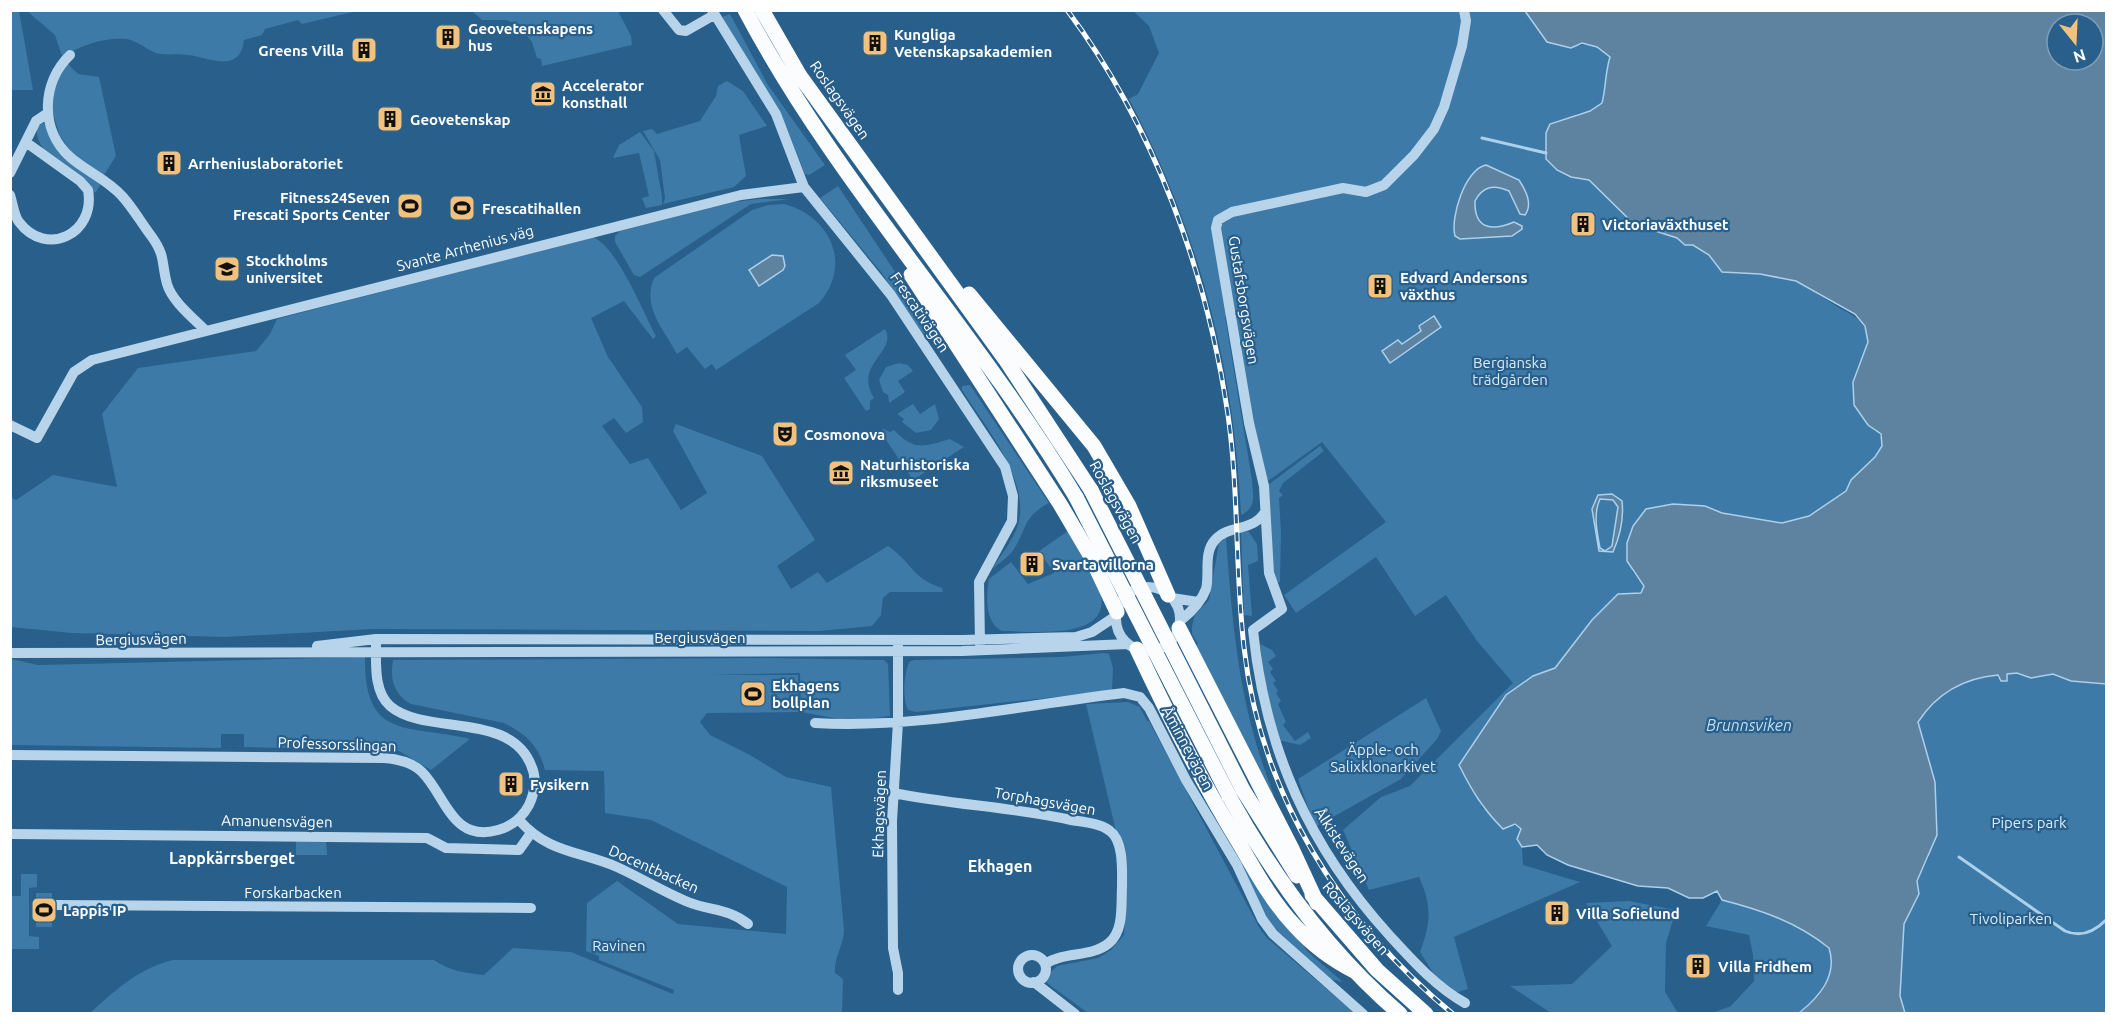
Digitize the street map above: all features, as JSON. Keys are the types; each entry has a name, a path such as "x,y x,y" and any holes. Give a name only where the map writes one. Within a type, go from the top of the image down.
{"main road":[{"path":"746,10 798,99 877,212 1011,395 1076,496 1229,796 1288,893 1326,941 1400,1014"},
{"name":"Roslagsvägen","path":"762,10 800,76 1044,416 1091,490 1243,790 1285,859 1317,903 1377,970 1426,1014"},
{"path":"772,10 800,76"},
{"path":"877,212 906,267 1060,504 1090,555 1116,614"},
{"path":"905,221 929,244 1094,446 1129,506 1170,596"},
{"path":"1179,625 1317,903"},
{"path":"1132,647 1213,799 1271,896 1294,926 1316,947 1332,960 1356,972"}],"street":[{"path":"663,10 679,30 686,31 713,13"},
{"name":"Gustafsborgsvägen","path":"1253,630 1282,609 1269,573 1264,486 1229,314 1216,228 1218,220 1232,212 1343,188 1366,192 1384,185 1414,155 1434,129 1444,107 1462,46 1466,21 1464,10"},
{"name":"Frescativägen","path":"713,13 776,114 804,187 891,295 1005,467 1013,496 1012,521 980,582 980,645"},
{"path":"70,55 60,65 48,90 48,113 61,146 70,157 122,195 163,253 167,286 182,307 205,330"},
{"path":"10,173 36,121 48,113"},
{"path":"10,195 18,221 34,237 52,240 77,232 84,223 88,190 80,181 27,143"},
{"name":"Svante Arrhenius väg","path":"10,425 37,438 65,387 83,363 741,195 804,187"},
{"path":"1198,602 1170,596 1154,588 1138,589 1124,598 1116,614 1118,631 1132,647 1160,649 1170,643 1179,625 1194,610 1206,590 1209,551 1214,540 1225,532 1260,521 1265,512"},
{"path":"1249,526 1261,528 1267,534"},
{"path":"1170,596 1178,609 1179,625"},
{"name":"Bergiusvägen","path":"10,653 898,651 1076,637 1092,632 1116,614"},
{"name":"Ålkistevägen","path":"1253,630 1271,730 1307,822 1335,867 1378,923 1450,994 1465,1003"},
{"path":"376,639 376,672 381,694 393,708 418,717 495,733 508,738 527,756 532,767 534,793 519,820"},
{"name":"Bergiusvägen","path":"272,652 376,639 897,639 980,645 1132,647"},
{"name":"Ekhagsvägen","path":"897,639 898,722 892,821 893,948 898,973 898,990"},
{"name":"Åminnevägen","path":"814,723 854,726 1124,693 1140,697 1149,708 1186,780 1237,865 1262,919 1274,934 1363,1014"},
{"name":"Professorsslingan","path":"10,755 384,758 410,764 421,771 459,824 470,829 491,832 519,820"},
{"name":"Torphagsvägen","path":"894,793 1047,814 1100,826 1115,836 1119,843 1122,881 1119,927 1116,937 1099,950 1055,957 1045,964 1033,955 1020,963 1018,971 1022,978 1034,982 1075,1014"},
{"name":"Docentbacken","path":"519,820 531,833 552,847 612,865 689,903 735,914 748,924"},
{"name":"Amanuensvägen","path":"10,834 428,838 446,848 519,850 531,833"},
{"name":"Forskarbacken","path":"55,906 531,908"},
{"path":"1034,982 1044,975 1045,964"}],"green space":[{"path":"11,10 19,11 33,90 11,90"},
{"path":"27,11 357,11 302,24 298,20 265,29 262,35 244,40 241,51 236,57 230,61 222,61 184,54 156,53 127,39 101,41 62,56 55,35"},
{"path":"472,11 618,11 631,36 632,45 542,66 541,59 537,58 532,42 522,30 522,26 506,20 482,20"},
{"name":"Bergianska trädgården","path":"1133,11 1525,11 1542,33 1571,48 1582,45 1591,46 1610,56 1602,103 1590,111 1576,114 1571,177 1589,180 1634,224 1677,238 1685,245 1693,245 1709,255 1722,272 1770,275 1797,282 1854,316 1867,331 1869,342 1853,382 1871,425 1881,434 1882,446 1875,457 1851,480 1846,491 1810,515 1782,523 1722,513 1705,506 1632,571 1644,586 1641,593 1618,594 1592,620 1555,668 1533,676 1506,695 1460,765 1482,808 1521,829 1517,839 1522,847 1523,865 1580,882 1454,937 1468,989 1455,993 1435,976 1420,952 1428,923 1428,906 1419,877 1369,890 1343,830 1381,797 1410,786 1513,683 1477,641 1446,595 1415,616 1376,557 1296,613 1284,595 1386,522 1322,442 1268,481 1249,405 1234,323 1225,316 1253,491 1250,509 1241,515 1231,407 1209,301 1175,198 1129,99 1138,94 1159,53 1149,26"},
{"path":"730,14 768,85 825,165 809,175 805,174 788,131 722,17"},
{"path":"67,63 78,74 99,77 116,156 104,175 72,153 60,136 53,114 52,89"},
{"path":"727,81 743,91 767,126 739,135 746,176 734,187 663,204 665,198 660,160 643,131 652,129 657,134 700,121 716,96 718,86"},
{"path":"43,123 101,184 96,192 92,193 66,172 41,145 37,136 37,127"},
{"path":"640,132 654,151 662,205 646,208 642,198 649,196 639,153 613,158 619,145"},
{"path":"838,186 943,344 943,355 934,346 936,344 932,339 930,340 927,334 924,335 881,272 820,198"},
{"path":"790,199 751,204 640,277 634,275 615,242 615,236 620,231 734,202"},
{"path":"784,204 814,219 824,230 831,243 835,258 834,273 829,288 819,303 716,370 712,364 705,369 687,347 677,354 652,308 651,289 654,278 752,210 768,205"},
{"path":"593,237 602,243 620,266 656,336 653,339 624,301 591,318 608,357 642,407 643,422 626,433 614,418 602,426 630,464 648,458 681,510 707,493 673,431 676,424 762,456 815,540 777,566 791,589 818,572 827,583 888,546 918,575 942,588 943,592 890,592 883,598 881,615 872,626 820,631 373,629 225,637 72,633 11,627 10,497 16,500 53,475 117,487 102,414 138,368 256,351 270,334 277,319"},
{"path":"885,329 886,345 869,376 869,386 874,398 870,401 870,409 866,411 844,378 856,370 845,355"},
{"path":"899,363 908,365 913,371 898,381 905,392 889,403 888,395 883,392 879,380 886,367"},
{"path":"970,385 1049,503 1034,513 1012,552 992,569 1018,525 1020,508 1018,490 1012,472 993,436 962,390 962,386"},
{"path":"913,404 920,414 935,404 939,419 931,430 916,433 902,422 904,419 897,414"},
{"path":"883,429 890,432 894,430 913,444 926,445 950,439 964,447 913,480 880,431"},
{"path":"1320,446 1324,451 1283,483 1279,491 1283,495 1279,498 1280,582 1274,582 1268,485"},
{"path":"1068,531 1090,568 1100,592 1101,608 1095,619 1083,626 1049,632 1002,631 996,627 989,615 987,593 989,579 1011,562 1028,584 1054,573 1039,551"},
{"path":"1248,531 1257,544 1258,561 1248,565 1252,616 1244,615 1241,532"},
{"path":"1226,538 1235,637 1245,700 1262,763 1274,795 1270,797 1194,647 1198,644 1192,634 1195,615 1209,600 1219,543"},
{"path":"1260,644 1272,650 1276,656 1268,662 1273,669 1270,672 1276,681 1273,683 1281,701 1278,704 1286,722 1283,725 1295,741 1308,732 1311,738 1300,745 1278,740 1267,700"},
{"path":"1109,654 1113,668 1112,691 916,712 908,710 906,705 904,686 906,673 909,662 914,660 1061,657"},
{"path":"365,657 367,684 372,703 381,716 409,729 470,739 431,770 399,751 244,747 244,734 221,734 221,748 11,745 11,659 38,665"},
{"name":"Ravinen","path":"771,658 884,660 888,664 890,716 850,721 801,712 800,673 712,675 798,675 799,712 707,713 700,722 710,735 750,755 786,777 831,787 844,931 835,967 835,973 843,979 842,1013 89,1014 138,975 173,960 434,960 458,971 484,975 513,948 571,952 673,994 674,990 599,960 599,956 586,951 587,903 617,881 678,924 786,934 787,887 651,820 605,813 604,771 545,770 535,747 519,732 504,723 411,704 400,696 394,685 393,660"},
{"name":"Tivoliparken","path":"2017,673 2031,678 2053,674 2071,681 2106,684 2106,1013 1905,1013 1900,996 1904,924 1919,894 1917,881 1929,857 1935,782 1918,723 1934,703 1952,689 1973,680 1998,675 2001,681 2007,681 2007,674"},
{"name":"Äpple- och Salixklonarkivet","path":"1426,698 1441,731 1437,739 1401,779 1315,827 1298,779"},
{"path":"1128,702 1140,707 1149,721 1260,929 1267,938 1355,1013 1088,1013 1047,983 1048,975 1057,966 1098,958 1111,950 1124,935 1127,878 1086,704"},
{"path":"296,840 326,840 327,855 296,855"},
{"path":"1241,858 1308,952 1343,982 1331,979 1271,925 1254,895"},
{"path":"21,874 37,874 37,887 29,888 29,936 39,937 39,949 11,949 11,896 21,896"},
{"name":"Lappis IP","path":"36,893 52,893 52,927 36,927"},
{"path":"1722,900 1778,918 1804,931 1829,948 1831,968 1829,977 1820,993 1799,1013 1712,1013 1731,1006 1754,981 1753,955 1749,935 1706,926"},
{"path":"1629,901 1676,910 1666,943 1665,992 1678,1013 1551,1013 1510,986 1572,984 1612,946 1586,903"}],"water":[{"name":"Brunnsviken","path":"1525,11 2106,11 2106,684 2071,681 2053,674 2031,678 2017,673 2007,674 2007,681 2001,681 1998,675 1985,677 1962,684 1942,695 1918,722 1935,782 1937,835 1917,881 1919,894 1904,924 1900,996 1905,1013 1799,1013 1820,993 1829,977 1831,958 1829,948 1817,939 1778,918 1722,900 1717,891 1703,898 1689,898 1668,888 1638,886 1568,865 1547,855 1537,845 1522,847 1517,839 1521,829 1515,824 1503,829 1478,799 1459,765 1506,695 1533,676 1555,668 1592,620 1618,594 1641,593 1644,586 1627,561 1627,543 1633,526 1646,509 1673,504 1705,506 1722,513 1782,523 1809,516 1846,491 1851,480 1875,457 1882,446 1881,434 1868,425 1854,405 1853,382 1868,342 1865,326 1855,314 1796,281 1760,274 1722,272 1709,255 1693,245 1685,245 1677,238 1634,224 1589,180 1571,177 1557,170 1546,159 1546,133 1550,124 1590,111 1602,103 1610,57 1597,47 1582,43 1571,48 1547,42"},
{"path":"1486,165 1519,180 1526,193 1528,206 1525,215 1520,214 1509,191 1489,188 1485,189 1475,201 1478,218 1486,226 1499,227 1514,222 1522,226 1522,229 1512,236 1460,239 1455,236 1454,228 1461,195 1472,175 1478,168"},
{"path":"772,255 783,256 785,266 783,270 759,286 749,270"},
{"path":"1434,316 1441,327 1390,363 1382,351 1398,340 1402,344 1421,331 1419,326"},
{"path":"1612,494 1622,501 1621,527 1613,552 1599,551 1592,509 1598,495","holes":["1600,499 1613,500 1618,507 1612,546 1605,551 1600,548 1596,523 1597,510"]}],"waterway":[{"path":"1482,138 1546,153"},
{"path":"1959,857 2065,931 2077,934 2087,932 2106,920"}],"railway":[{"path":"1067,10 1098,55 1151,151 1191,255 1206,308 1219,361 1228,415 1236,502 1244,647 1253,701 1268,753 1287,803 1312,851 1341,896 1412,978 1453,1014"}],"place":[{"name":"Geovetenskapens hus","path":"448,37"},
{"name":"Kungliga Vetenskapsakademien","path":"875,43"},
{"name":"Greens Villa","path":"364,50"},
{"name":"Accelerator konsthall","path":"543,94"},
{"name":"Geovetenskap","path":"390,119"},
{"name":"Arrheniuslaboratoriet","path":"169,163"},
{"name":"Fitness24Seven Frescati Sports Center","path":"410,206"},
{"name":"Frescatihallen","path":"462,208"},
{"name":"Victoriaväxthuset","path":"1583,224"},
{"name":"Stockholms universitet","path":"227,269"},
{"name":"Edvard Andersons växthus","path":"1380,286"},
{"name":"Cosmonova","path":"785,434"},
{"name":"Naturhistoriska riksmuseet","path":"841,473"},
{"name":"Svarta villorna","path":"1032,564"},
{"name":"Ekhagens bollplan","path":"753,694"},
{"name":"Fysikern","path":"511,784"},
{"name":"Lappis IP","path":"44,910"},
{"name":"Villa Sofielund","path":"1557,913"},
{"name":"Villa Fridhem","path":"1698,966"}],"district":[{"name":"Lappkärrsberget","path":"232,858"},
{"name":"Ekhagen","path":"1000,866"}],"park label":[{"name":"Pipers park","path":"2029,822"}]}
